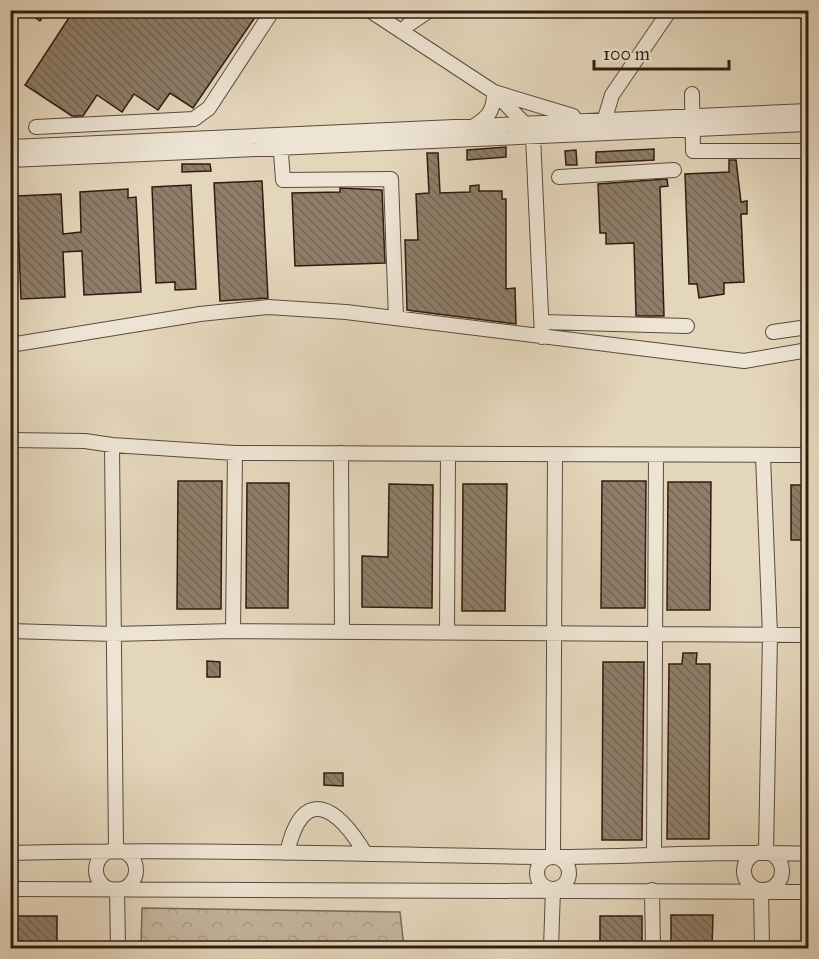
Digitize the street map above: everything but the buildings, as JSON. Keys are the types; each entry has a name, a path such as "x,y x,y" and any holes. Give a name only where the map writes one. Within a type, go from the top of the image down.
{"street":[{"path":"36,127 194,119 209,108 273,10"},
{"path":"369,10 494,92 526,104 589,120 603,127"},
{"path":"402,32 430,10"},
{"path":"603,127 612,94 670,10"},
{"path":"494,92 524,123 533,136 542,337"},
{"path":"474,126 491,113 494,92"},
{"path":"692,94 693,151 808,151"},
{"path":"693,123 808,111"},
{"path":"10,160 474,126 589,120"},
{"path":"10,147 533,136 603,127 693,123 808,124"},
{"path":"280,141 283,180 391,179 396,318"},
{"path":"535,179 674,170"},
{"path":"10,345 200,314 268,307 346,312 744,361 808,350"},
{"path":"542,322 687,326"},
{"path":"773,332 808,327"},
{"path":"10,440 84,441 235,453 808,456"},
{"path":"112,445 116,850"},
{"path":"233,631 235,453"},
{"path":"341,453 342,632"},
{"path":"447,632 448,454"},
{"path":"553,857 552,633 555,454"},
{"path":"654,854 657,635 656,455"},
{"path":"763,456 770,636 766,852"},
{"path":"10,631 113,634 233,631 808,635"},
{"path":"287,853 292,831 303,814 308,810 320,809 337,816 344,822 365,853"},
{"path":"10,853 116,850 553,857 766,852 808,854"},
{"path":"116,850 131,856 136,866 132,882 117,890 102,884 96,868 100,858 116,850"},
{"path":"766,852 777,858 782,874 777,884 761,890 747,880 745,869 750,858 766,852"},
{"path":"553,857 562,860 569,873 566,882 553,889 540,883 536,873 543,860 553,857"},
{"path":"10,888 808,892"},
{"path":"551,948 553,889"},
{"path":"117,890 118,948"},
{"path":"652,890 653,948"},
{"path":"761,890 762,948"}],"green space":[{"path":"142,908 400,912 404,948 141,948"}]}
